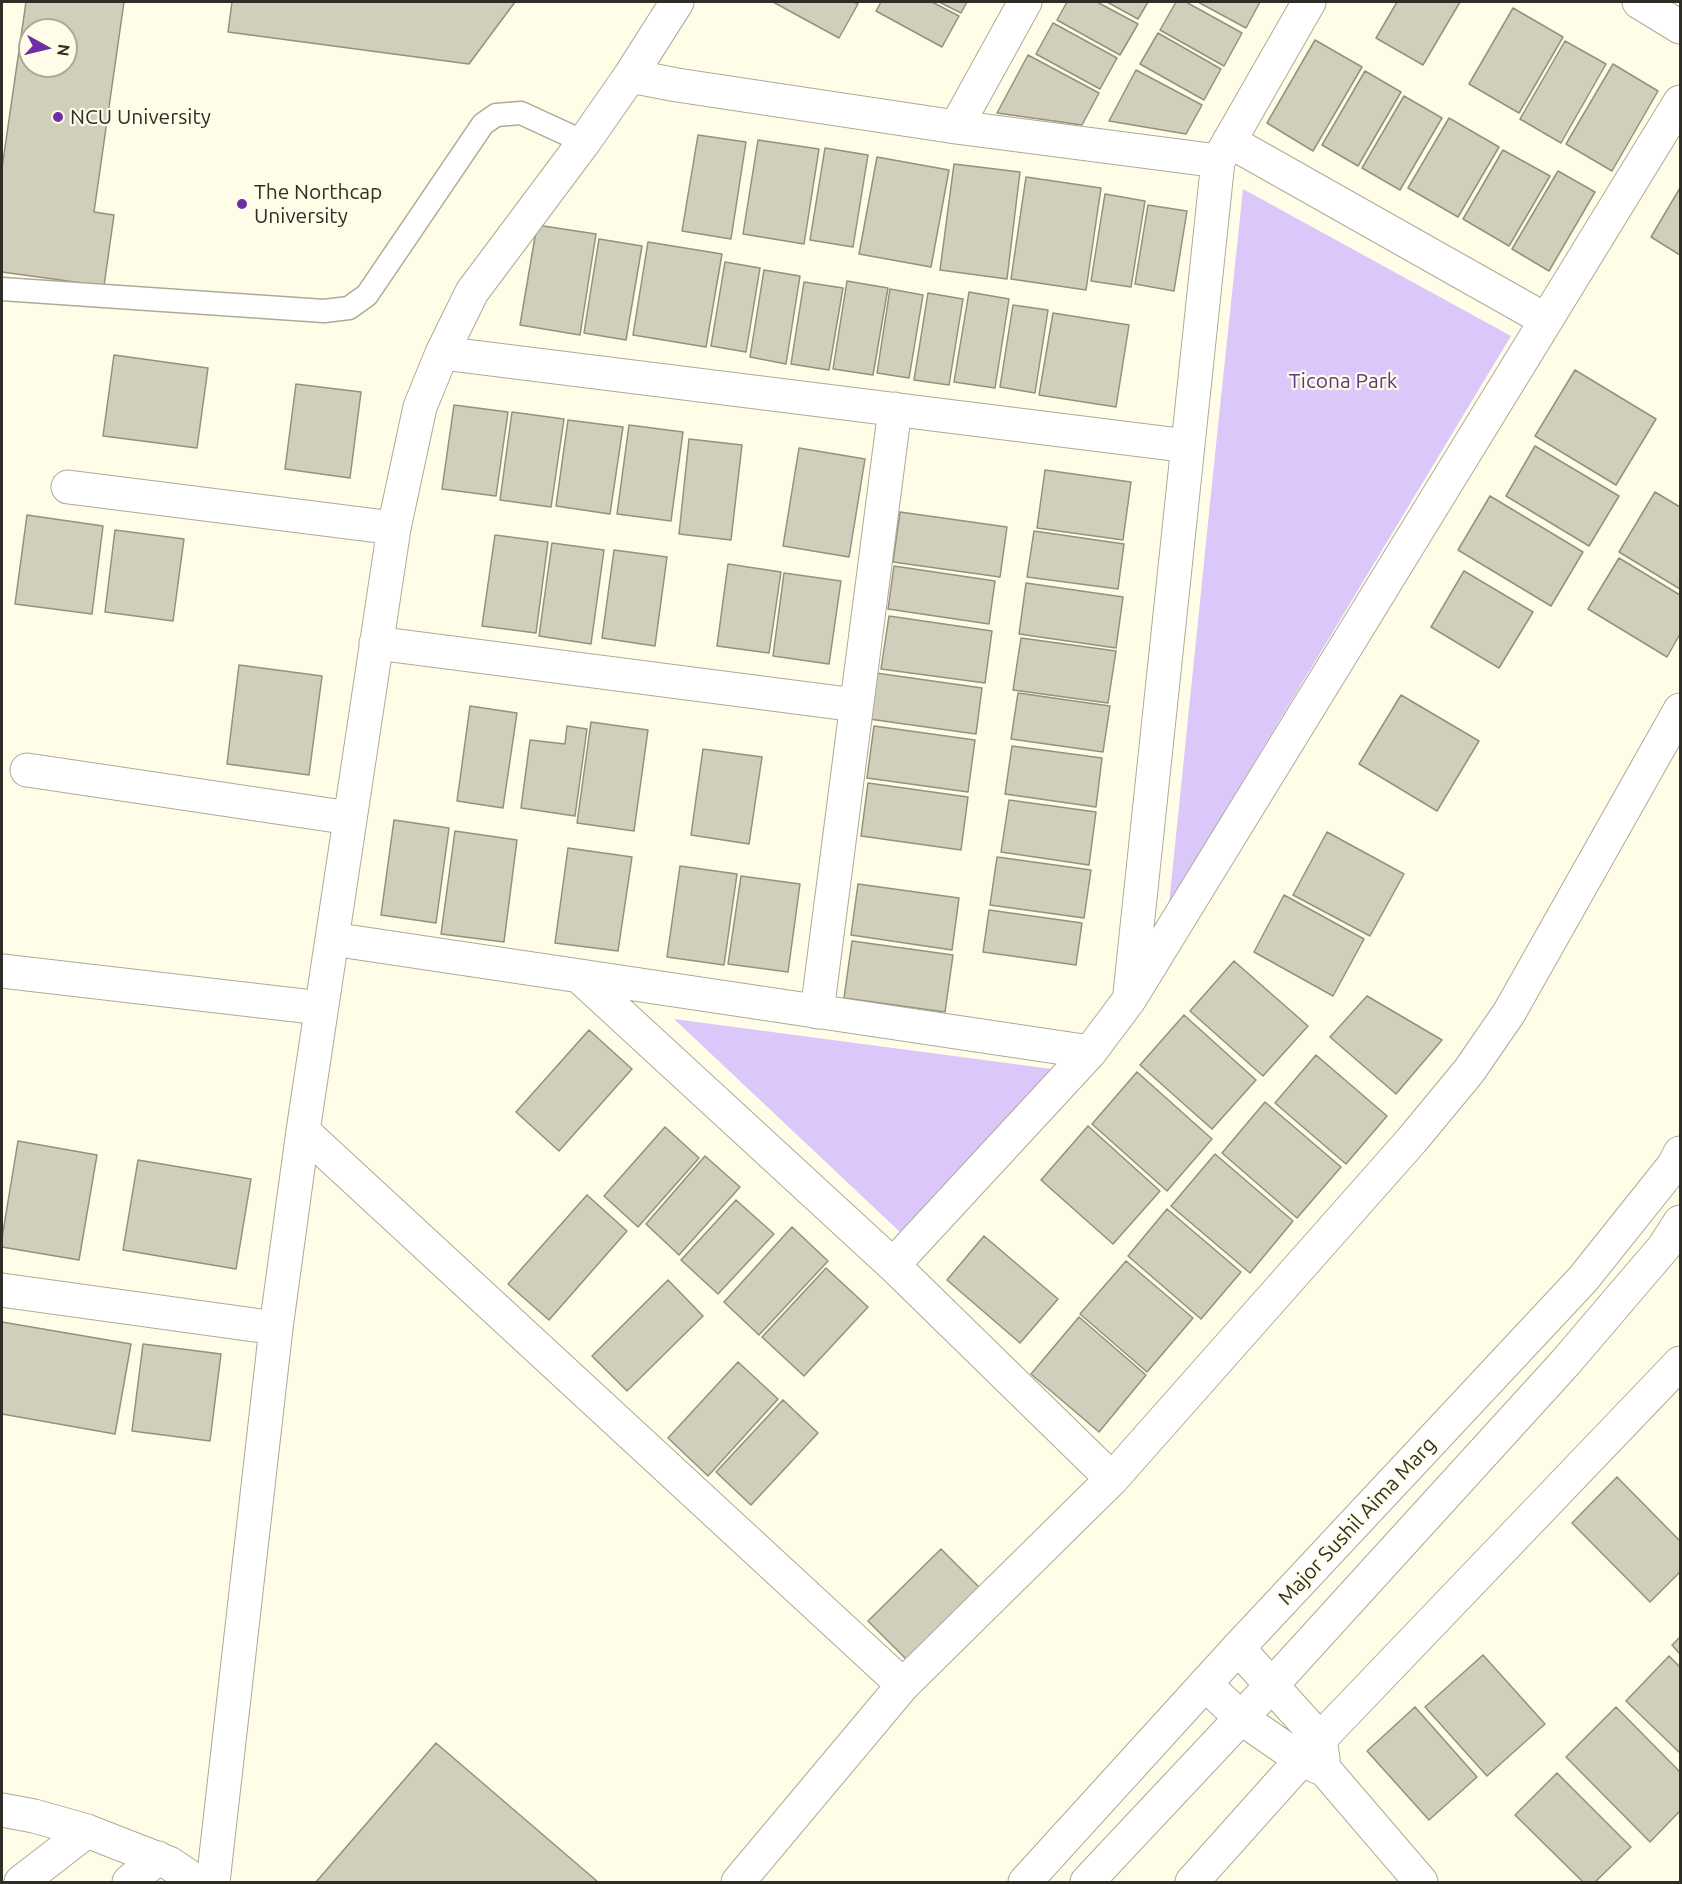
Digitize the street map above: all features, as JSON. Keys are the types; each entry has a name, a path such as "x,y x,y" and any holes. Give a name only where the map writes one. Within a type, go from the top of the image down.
{"street":[{"path":"213,1882 276,1328 303,1131 394,528 420,407 442,353 472,292 584,142 677,2"},
{"path":"956,127 1025,2"},
{"path":"1129,1000 1188,446 1223,151 1309,2"},
{"path":"1639,2 1680,27"},
{"path":"630,76 956,127 1223,151 1546,320"},
{"path":"893,1265 1090,1052 1129,1000 1680,102"},
{"path":"442,353 1188,446"},
{"path":"816,1012 895,409"},
{"path":"68,487 394,528"},
{"path":"376,643 856,705"},
{"path":"738,1882 903,1685 1112,1479 1412,1140 1469,1071 1509,1013 1680,710"},
{"path":"27,770 351,818"},
{"path":"332,939 1090,1052"},
{"path":"2,971 321,1008"},
{"path":"579,976 893,1265 1112,1479"},
{"path":"303,1131 903,1685"},
{"name":"Major Sushil Aima Marg","path":"1025,1882 1238,1648 1583,1279 1674,1165 1680,1153"},
{"path":"1087,1882 1271,1686 1565,1363 1664,1247 1680,1222"},
{"path":"2,1290 276,1328"},
{"path":"1192,1882 1316,1756 1680,1363"},
{"path":"1238,1648 1271,1686 1316,1756 1420,1882"},
{"path":"1205,1684 1241,1718 1316,1756"},
{"path":"2,1810 87,1831 169,1863 197,1882"},
{"path":"21,1882 87,1831"},
{"path":"129,1882 158,1858"}],"lane":[{"path":"2,288 324,311 349,308 367,295 483,124 496,116 521,114 584,142"}],"green space":[{"name":"Ticona Park","path":"1243,189 1511,336 1169,904 1216,445"},
{"path":"674,1019 1052,1069 900,1232"}],"building":[{"name":"NCU University","path":"26,2 124,2 94,212 114,215 104,286 2,272 2,168 18,57 18,78 78,78 78,18 24,18"},
{"path":"232,2 515,2 469,64 228,32"},
{"path":"773,2 853,2 858,4 839,38"},
{"path":"881,2 932,2 959,16 942,47 876,11"},
{"path":"939,2 967,2 961,13"},
{"path":"1067,2 1097,2 1138,24 1120,55 1057,20"},
{"path":"1107,2 1148,2 1138,19"},
{"path":"1176,2 1186,2 1242,33 1224,66 1160,30"},
{"path":"1198,2 1260,2 1246,28"},
{"path":"1397,2 1460,2 1423,65 1376,38"},
{"path":"1513,8 1563,37 1519,113 1469,84"},
{"path":"1053,23 1117,58 1100,89 1036,54"},
{"path":"1158,33 1221,69 1204,100 1140,64"},
{"path":"1315,40 1362,67 1313,151 1267,123"},
{"path":"1565,41 1606,64 1561,143 1520,119"},
{"path":"1028,55 1099,93 1082,125 997,113"},
{"path":"1613,64 1658,91 1612,171 1566,144"},
{"path":"1136,70 1202,105 1186,134 1109,121"},
{"path":"1365,71 1401,92 1358,166 1322,145"},
{"path":"1404,96 1442,118 1400,190 1362,168"},
{"path":"1449,118 1499,147 1458,217 1408,188"},
{"path":"698,135 746,142 731,239 682,231"},
{"path":"758,140 819,149 804,244 743,234"},
{"path":"825,148 868,155 853,247 810,240"},
{"path":"1503,150 1550,176 1509,246 1463,219"},
{"path":"877,157 949,170 931,267 859,254"},
{"path":"954,164 1020,172 1007,279 940,270"},
{"path":"1558,171 1595,192 1549,271 1512,249"},
{"path":"1026,177 1101,188 1086,290 1011,279"},
{"path":"1680,188 1680,255 1651,237"},
{"path":"1105,194 1145,201 1131,287 1091,281"},
{"path":"1148,205 1187,211 1174,291 1135,284"},
{"path":"537,225 596,234 580,335 520,325"},
{"path":"599,239 642,246 626,340 584,333"},
{"path":"648,242 722,254 706,347 633,335"},
{"path":"725,262 760,268 746,352 711,346"},
{"path":"764,270 800,276 786,364 750,357"},
{"path":"847,281 888,288 873,375 833,369"},
{"path":"804,282 843,288 829,370 791,364"},
{"path":"890,289 923,295 909,378 877,373"},
{"path":"969,292 1009,299 995,388 954,382"},
{"path":"928,293 963,299 949,385 914,380"},
{"path":"1013,305 1048,310 1035,393 1000,387"},
{"path":"1053,313 1129,325 1116,407 1039,395"},
{"path":"114,355 208,368 197,448 103,436"},
{"path":"1575,370 1656,419 1616,485 1535,436"},
{"path":"296,384 361,392 350,478 285,469"},
{"path":"454,405 508,412 496,496 442,489"},
{"path":"512,412 564,419 551,507 500,500"},
{"path":"568,420 623,427 610,514 556,506"},
{"path":"629,425 683,432 671,521 617,514"},
{"path":"689,439 742,445 731,540 679,534"},
{"path":"1535,446 1619,496 1589,546 1506,496"},
{"path":"799,448 865,459 849,557 783,546"},
{"path":"1045,470 1131,482 1123,540 1037,528"},
{"path":"1655,492 1680,507 1680,589 1619,552"},
{"path":"1490,496 1583,552 1551,606 1458,550"},
{"path":"900,512 1007,527 1000,577 893,562"},
{"path":"27,515 103,526 92,614 15,604"},
{"path":"115,530 184,539 173,621 105,612"},
{"path":"1034,531 1124,544 1118,589 1027,577"},
{"path":"495,535 548,542 536,633 482,626"},
{"path":"552,543 604,550 591,644 539,636"},
{"path":"614,550 667,557 655,646 602,638"},
{"path":"1619,558 1680,595 1680,634 1667,657 1588,609"},
{"path":"728,564 781,572 769,653 717,646"},
{"path":"894,566 995,581 989,624 888,609"},
{"path":"1464,571 1533,612 1499,668 1431,627"},
{"path":"784,573 841,581 829,664 773,656"},
{"path":"1026,583 1123,597 1116,648 1019,634"},
{"path":"889,616 992,631 985,683 881,669"},
{"path":"1021,638 1116,651 1108,703 1013,690"},
{"path":"239,665 322,676 309,775 227,764"},
{"path":"876,673 982,688 976,734 869,719"},
{"path":"1018,693 1110,706 1103,752 1011,739"},
{"path":"1401,695 1479,741 1437,811 1359,764"},
{"path":"470,706 517,713 503,808 457,801"},
{"path":"591,722 648,730 634,831 577,823"},
{"path":"567,726 587,729 575,816 521,808 530,740 565,744"},
{"path":"874,726 975,740 968,792 867,778"},
{"path":"1012,746 1102,758 1096,807 1005,794"},
{"path":"703,749 762,757 749,844 691,835"},
{"path":"868,783 968,797 961,850 861,836"},
{"path":"1009,800 1096,812 1089,865 1001,852"},
{"path":"394,820 449,828 436,923 381,915"},
{"path":"455,831 517,840 504,942 441,934"},
{"path":"1327,832 1404,874 1370,936 1293,895"},
{"path":"568,848 632,857 618,951 555,943"},
{"path":"997,857 1091,870 1084,918 990,905"},
{"path":"680,866 737,874 724,965 667,957"},
{"path":"741,876 800,884 788,972 728,964"},
{"path":"858,884 959,898 952,950 851,935"},
{"path":"1284,895 1364,939 1333,996 1254,952"},
{"path":"989,910 1082,923 1076,965 983,952"},
{"path":"852,941 953,955 945,1012 844,998"},
{"path":"1234,961 1308,1026 1263,1076 1190,1011"},
{"path":"1367,996 1442,1040 1396,1094 1330,1037"},
{"path":"1184,1015 1256,1080 1212,1129 1140,1065"},
{"path":"589,1030 632,1069 559,1151 516,1112"},
{"path":"1316,1055 1387,1116 1346,1164 1275,1103"},
{"path":"1137,1072 1212,1139 1167,1191 1092,1124"},
{"path":"1265,1102 1341,1167 1297,1218 1222,1153"},
{"path":"1088,1126 1160,1191 1113,1244 1041,1180"},
{"path":"665,1127 699,1158 638,1227 604,1196"},
{"path":"18,1141 97,1155 79,1260 2,1247"},
{"path":"1215,1154 1293,1221 1250,1273 1171,1206"},
{"path":"705,1156 740,1187 679,1255 646,1224"},
{"path":"138,1160 251,1179 236,1269 123,1250"},
{"path":"587,1195 627,1231 549,1320 508,1284"},
{"path":"736,1200 774,1234 718,1294 681,1260"},
{"path":"1167,1209 1241,1272 1201,1319 1128,1256"},
{"path":"792,1227 828,1261 759,1335 724,1302"},
{"path":"984,1236 1058,1299 1020,1343 947,1280"},
{"path":"1126,1261 1193,1318 1147,1372 1080,1314"},
{"path":"826,1268 868,1307 804,1376 762,1337"},
{"path":"668,1280 703,1316 627,1391 592,1356"},
{"path":"1079,1317 1146,1375 1099,1432 1031,1374"},
{"path":"2,1322 131,1344 115,1434 2,1414"},
{"path":"143,1344 221,1354 210,1441 132,1431"},
{"path":"738,1362 778,1399 708,1476 668,1438"},
{"path":"783,1400 818,1433 751,1505 716,1472"},
{"path":"1617,1477 1680,1541 1680,1572 1650,1602 1572,1523"},
{"path":"941,1549 981,1589 908,1661 868,1621"},
{"path":"1680,1637 1680,1654 1672,1645"},
{"path":"1483,1655 1545,1724 1487,1776 1425,1707"},
{"path":"1669,1656 1680,1667 1680,1753 1626,1701"},
{"path":"1415,1707 1477,1777 1429,1820 1367,1751"},
{"path":"1616,1707 1680,1772 1680,1811 1650,1842 1566,1757"},
{"path":"436,1743 598,1882 316,1882"},
{"path":"1557,1773 1631,1847 1595,1882 1583,1882 1515,1815"}],"place":[{"name":"NCU University","path":"58,117"},
{"name":"The Northcap University","path":"242,204"}]}
